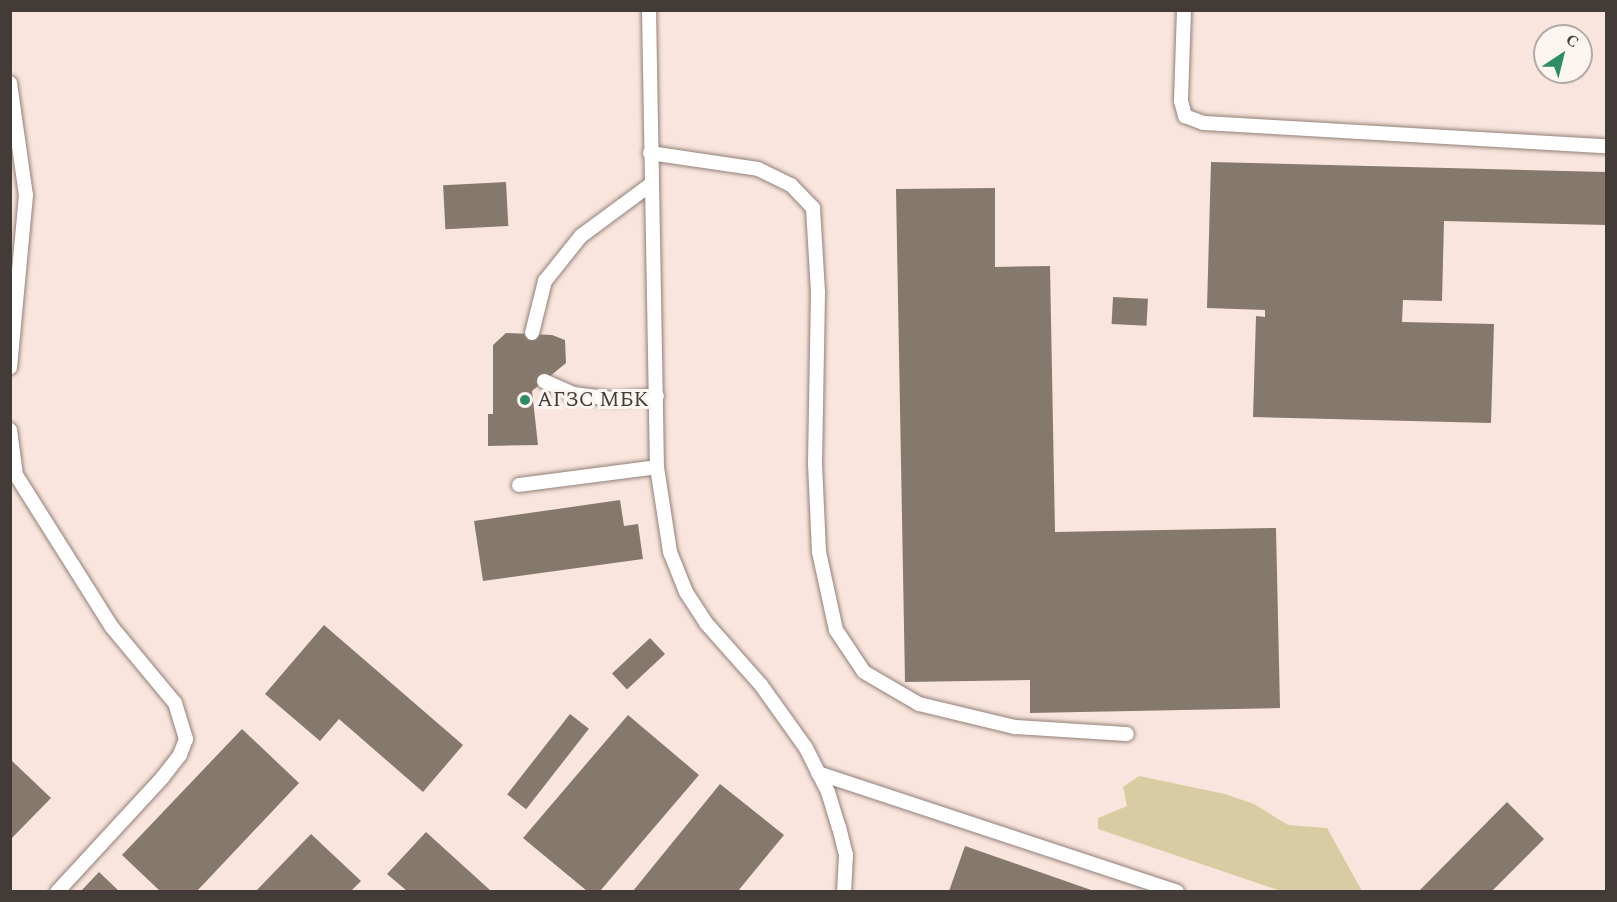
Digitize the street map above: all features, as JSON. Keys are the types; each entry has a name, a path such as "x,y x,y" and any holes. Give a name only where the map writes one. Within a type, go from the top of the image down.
{"lane":[{"path":"649,10 650,185 657,466 670,552 686,592 706,623 761,685 806,748 839,827 846,855 844,891"},
{"path":"1184,10 1181,101 1185,116 1203,123 1606,146"},
{"path":"10,83 26,195 10,367"},
{"path":"650,153 758,169 791,185 813,208 818,292 815,464 819,552 836,630 864,672 919,704 1016,727 1127,734"},
{"path":"532,333 544,280 581,236 650,185"},
{"path":"544,381 573,394 613,399 657,396"},
{"path":"10,430 16,475 111,626 175,703 186,739 180,755 163,777 57,891"},
{"path":"519,485 657,466"},
{"path":"818,773 1178,891"}],"shaded area":[{"path":"1139,776 1225,794 1254,804 1288,825 1327,828 1362,891 1281,891 1098,829 1098,818 1127,806 1123,787"}],"building":[{"path":"1211,162 1606,172 1606,225 1444,221 1442,301 1403,300 1402,322 1494,324 1491,423 1253,417 1256,316 1265,317 1265,310 1207,308"},
{"path":"506,182 508,226 445,229 443,185"},
{"path":"995,188 995,267 1050,266 1055,532 1276,528 1280,708 1030,713 1030,680 905,682 896,189"},
{"path":"1113,297 1148,299 1147,326 1112,324"},
{"path":"506,333 552,335 565,340 566,363 532,391 538,445 488,446 488,414 493,414 493,345"},
{"path":"620,500 624,526 638,524 643,559 483,581 474,521"},
{"path":"324,625 463,745 423,792 339,719 320,741 265,694"},
{"path":"650,638 665,654 627,690 612,673"},
{"path":"570,714 589,729 526,809 507,794"},
{"path":"628,715 699,775 600,891 587,891 523,838"},
{"path":"242,729 299,783 197,891 160,891 122,855"},
{"path":"10,759 51,798 10,840"},
{"path":"720,784 784,835 738,891 633,891"},
{"path":"1507,802 1544,839 1492,891 1419,891"},
{"path":"426,832 491,891 407,891 387,874"},
{"path":"311,834 361,881 351,891 256,891"},
{"path":"965,846 1094,891 949,891"},
{"path":"99,872 119,891 81,891"}],"place":[{"name":"АГЗС МБК","path":"525,400"}]}
